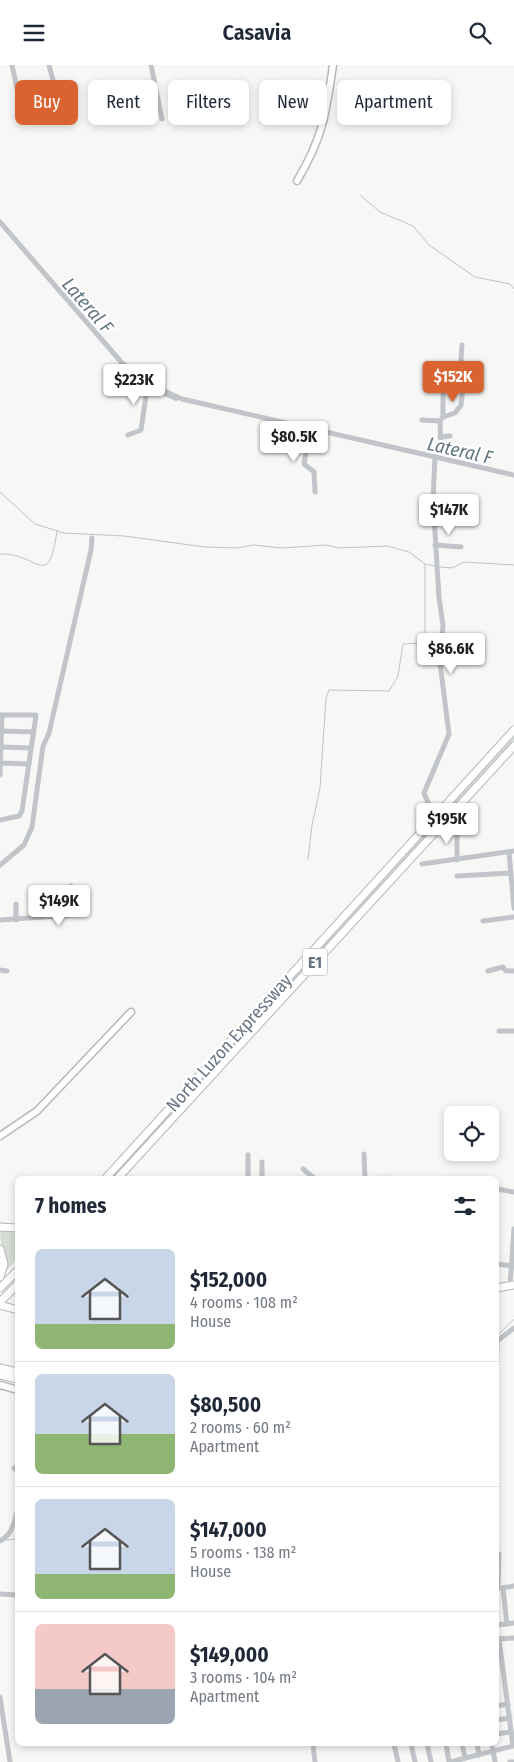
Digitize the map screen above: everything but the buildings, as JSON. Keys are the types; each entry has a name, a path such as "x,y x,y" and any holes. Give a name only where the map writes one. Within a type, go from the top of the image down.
{"highway":[{"name":"North Luzon Expressway","path":"108,1176 514,731"},
{"name":"North Luzon Expressway","path":"120,1176 514,746"},
{"path":"0,1227 15,1228"},
{"path":"0,1249 4,1264 0,1277"},
{"path":"0,1288 15,1273"},
{"path":"499,1287 512,1285"},
{"path":"14,1309 0,1303 15,1287"},
{"path":"0,1368 15,1376"},
{"path":"0,1375 15,1376"}],"main road":[{"path":"297,181 314,151 322,131 333,65"},
{"path":"0,1136 37,1111 131,1012"},
{"path":"0,1385 15,1389"}],"street":[{"path":"12,65 15,80"},
{"path":"50,65 53,80"},
{"path":"151,65 162,119"},
{"path":"0,222 122,363 148,384 182,399 310,430 514,475"},
{"path":"422,419 442,419 455,413 461,405 465,371 461,360 462,345"},
{"path":"128,435 141,430 148,384"},
{"path":"443,390 441,447 435,457 433,500 436,563 443,625 440,663 449,734 424,793 429,805 454,827 457,833 457,860"},
{"path":"310,430 304,464 314,472 315,492"},
{"path":"440,437 450,436"},
{"path":"0,865 24,845 32,827 44,746 56,703 91,550 92,538"},
{"path":"435,545 461,547"},
{"path":"0,775 1,715 36,715 19,816 0,820"},
{"path":"2,731 34,732"},
{"path":"1,747 31,748"},
{"path":"0,763 29,764"},
{"path":"422,864 511,851 510,873 514,908"},
{"path":"457,877 510,873"},
{"path":"0,921 70,915 71,886"},
{"path":"16,904 16,920"},
{"path":"483,921 514,917"},
{"path":"488,971 503,967 506,971 514,971"},
{"path":"0,970 7,971"},
{"path":"499,1031 514,1031"},
{"path":"248,1155 248,1176"},
{"path":"364,1155 365,1176"},
{"path":"262,1162 262,1176"},
{"path":"303,1169 311,1176"},
{"path":"499,1189 514,1192"},
{"path":"512,1285 514,1229"},
{"path":"499,1264 512,1266"},
{"path":"499,1340 514,1328"},
{"path":"0,1541 6,1538 13,1528 15,1520"},
{"path":"507,1624 499,1588 514,1586"},
{"path":"0,1594 15,1595"},
{"path":"499,1625 514,1623"},
{"path":"499,1639 514,1638 514,1646"},
{"path":"446,1746 450,1762 513,1746 511,1711 508,1704 499,1646"},
{"path":"0,1697 10,1762"},
{"path":"499,1706 508,1704"},
{"path":"499,1720 510,1718"},
{"path":"499,1734 512,1732"},
{"path":"313,1746 315,1762"},
{"path":"394,1746 398,1762"},
{"path":"411,1746 415,1762"},
{"path":"428,1746 431,1762"},
{"path":"462,1746 465,1758"},
{"path":"477,1746 479,1755"},
{"path":"493,1746 495,1762"}],"shaded area":[{"path":"514,734 514,740 115,1176 109,1176"},
{"path":"15,1230 15,1261 7,1270 1,1241 0,1231"}],"waterway":[{"path":"360,195 380,212 413,226 429,245 475,277 510,284 514,289"},
{"name":"Lateral F","path":"128,371 151,388 176,399"},
{"path":"0,492 35,524 64,533 124,536 205,547 238,548 253,545 282,548 326,545 339,548 387,546 409,552 425,564 436,566"},
{"path":"0,554 13,555 39,565 45,565 50,560 54,550 57,531"},
{"path":"440,567 452,568 464,562 514,565"},
{"path":"308,859 312,825 320,788 326,698 329,690 389,691 398,676 403,644 425,643 425,564"},
{"path":"499,1334 514,1319"},
{"path":"5,1540 15,1539"}]}
